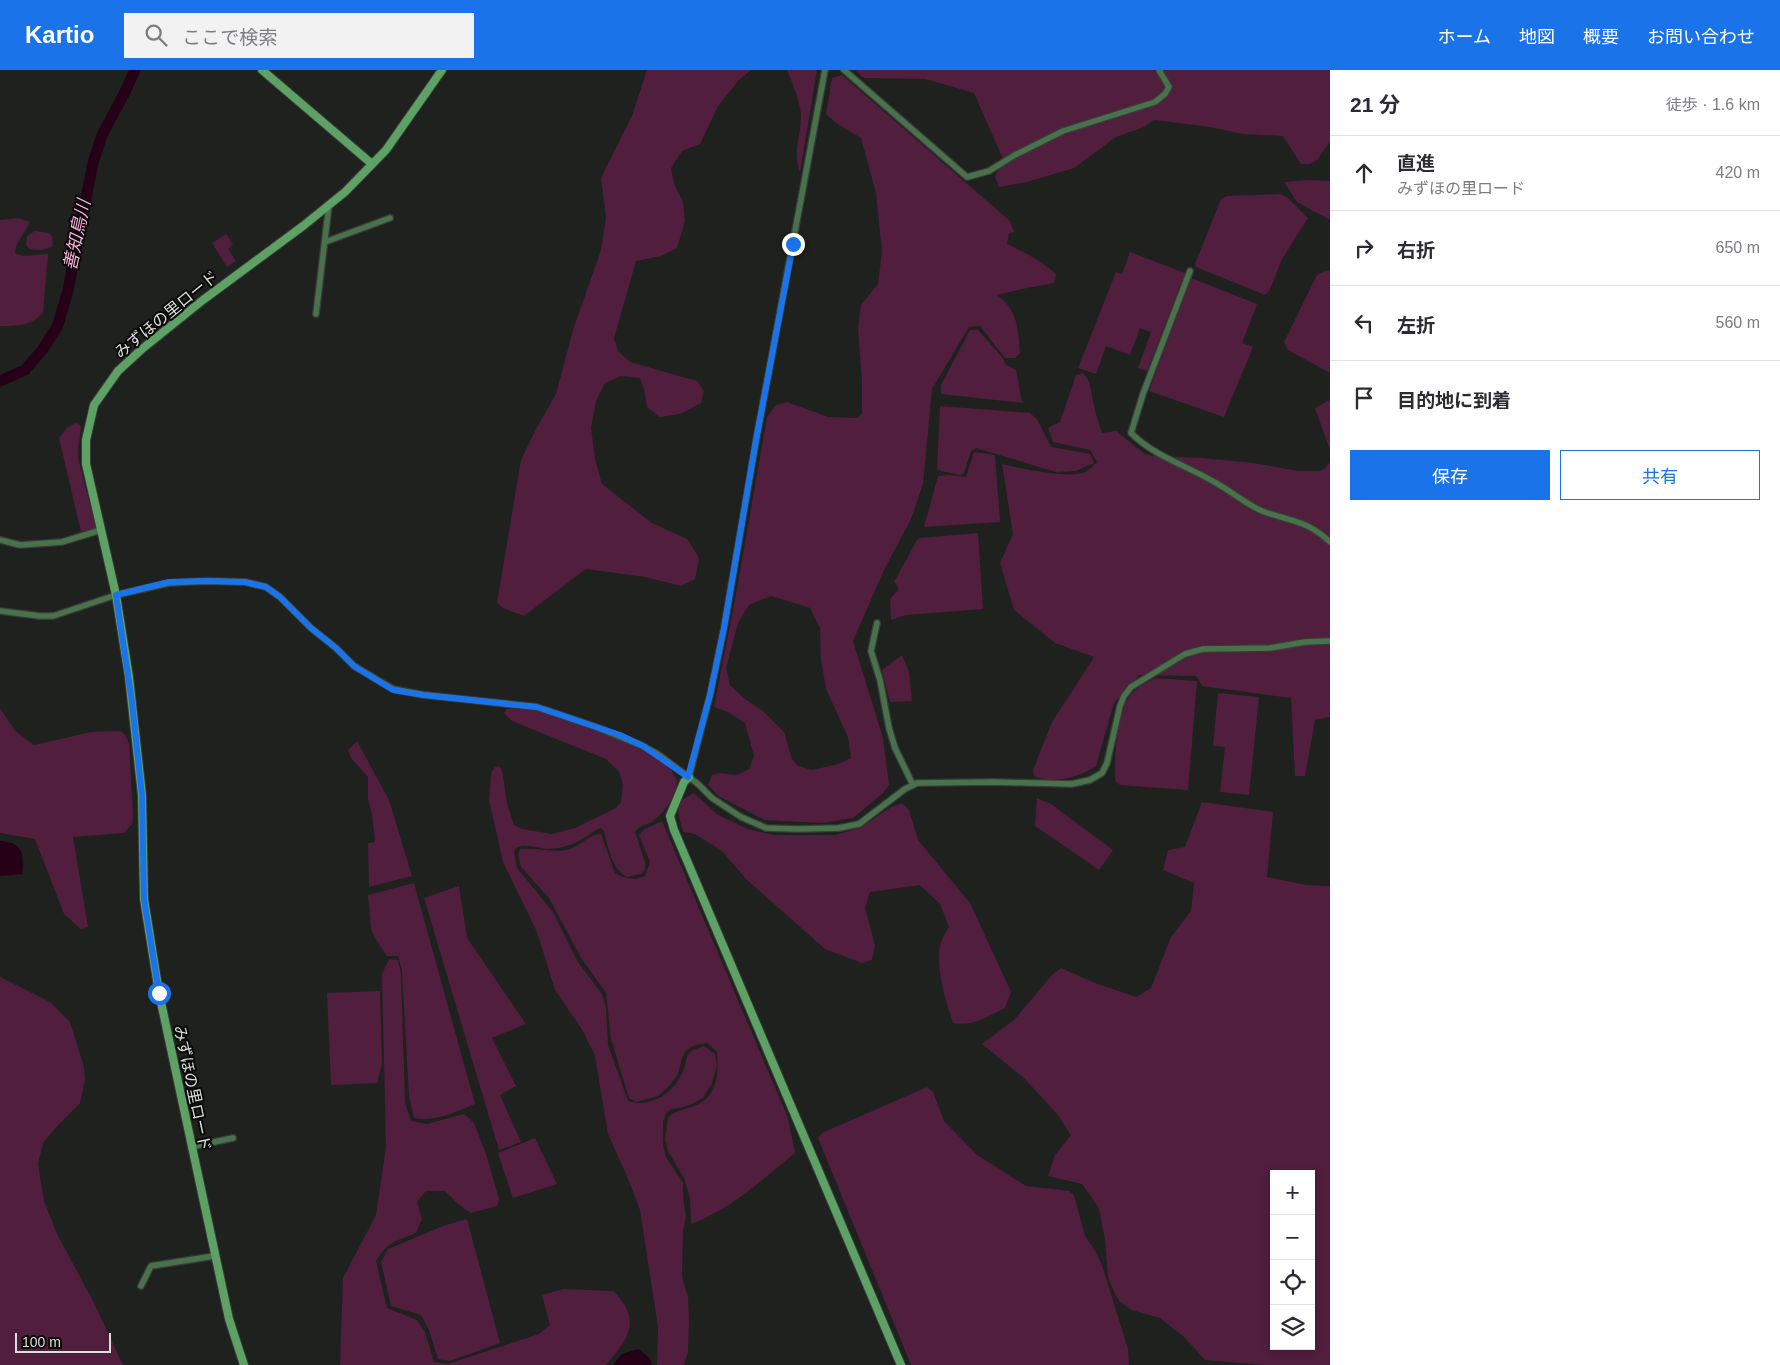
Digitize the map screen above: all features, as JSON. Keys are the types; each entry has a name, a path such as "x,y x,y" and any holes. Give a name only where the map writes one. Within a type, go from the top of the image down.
{"street":[{"path":"262,70 372,164"},
{"name":"みずほの里ロード","path":"244,1365 229,1319 214,1256 159,993 144,899 142,796 129,676 116,595 86,464 86,440 94,405 118,371 142,349 345,192 386,150 442,70"},
{"path":"825,70 756,440 724,628 710,695 688,777 684,782 670,816 674,830 901,1365"},
{"path":"844,70 967,177 989,171 1063,131 1154,102 1166,94 1169,87 1159,70"},
{"path":"316,314 329,205"},
{"path":"325,242 390,218"},
{"path":"1190,271 1143,394 1131,433 1158,454 1195,471 1260,510 1309,526 1330,542"},
{"path":"0,540 20,546 62,542 101,530"},
{"path":"0,611 52,616 116,595 169,582 245,582 266,587 280,597 311,628 336,648 354,666 393,690 537,707 604,730 636,742 658,755 712,798 741,817 766,828 798,830 839,828 859,824 905,789 917,783 1072,784 1090,780 1102,773 1107,763 1124,696 1131,687 1185,654 1203,649 1270,648 1305,642 1330,641"},
{"path":"877,623 871,651 880,680 889,728 895,748 913,785"},
{"path":"191,1147 233,1138"},
{"path":"141,1286 152,1266 214,1256"}],"shaded area":[{"path":"647,70 751,70 739,80 718,106 700,144 682,151 671,168 674,184 683,202 685,221 677,248 661,256 636,261 614,338 618,351 630,362 697,381 704,391 701,403 680,414 660,417 647,407 640,378 621,376 605,383 596,401 591,428 595,459 602,484 652,523 687,539 699,558 695,579 681,586 645,577 586,569 524,616 503,608 497,603 521,460 556,394 573,330 601,250 606,218 601,178 632,116"},
{"path":"787,70 817,70 800,172 797,151 801,112"},
{"path":"855,70 1330,70 1330,142 1317,160 1310,164 1301,164 1283,136 1243,134 1210,127 1154,120 1144,127 1116,137 1074,168 1027,182 999,187 995,177 1003,159 974,93 925,79 864,78"},
{"path":"842,75 1010,221 1014,232 1009,233 1007,244 1033,257 1056,274 1054,283 997,295 1009,307 1016,321 1020,353 1015,358 1005,358 980,326 969,327 932,389 923,484 911,519 884,570 853,641 883,738 889,785 882,794 853,818 823,823 765,820 720,797 708,785 712,775 719,773 737,775 749,769 754,756 745,723 730,713 714,707 767,417 776,405 787,402 828,417 858,418 862,413 862,381 858,329 861,305 878,284 882,251 876,193 861,138 835,122 826,114 832,78","holes":["771,596 810,608 820,628 821,660 826,689 848,737 851,758 838,764 812,770 798,766 792,759 784,732 763,711 745,699 730,685 726,668 738,623 749,605"]},
{"path":"1330,181 1330,220 1297,202 1284,182"},
{"path":"1281,194 1288,198 1308,218 1281,261 1270,290 1265,295 1196,267 1195,264 1221,199 1227,196"},
{"path":"18,218 30,222 16,246 15,253 23,256 48,254 43,313 28,323 0,326 0,220"},
{"path":"35,231 49,233 53,238 52,247 41,250 29,249 26,245 27,236"},
{"path":"226,234 233,245 228,249 236,261 227,267 212,243"},
{"path":"1130,252 1185,273 1147,371 1138,368 1151,332 1140,328 1130,355 1106,346 1096,374 1078,368 1116,272 1122,274"},
{"path":"1330,270 1330,373 1288,350 1284,342 1317,275"},
{"path":"1191,278 1257,304 1242,343 1253,347 1224,417 1149,391"},
{"path":"970,330 978,330 1003,358 1006,365 1016,370 1022,403 941,394 941,385"},
{"path":"1083,373 1090,384 1102,433 1116,431 1144,453 1152,456 1203,458 1253,463 1299,471 1320,471 1330,462 1330,717 1315,720 1305,776 1295,776 1291,698 1202,686 1196,676 1139,675 1114,703 1096,766 1066,779 1049,780 1034,776 1033,770 1052,722 1094,657 1055,643 1014,610 1000,563 1013,534 1002,464 1044,472 1078,474 1090,469 1097,462 1090,450 1053,442 1048,428 1060,422 1076,375"},
{"path":"1330,400 1330,450 1315,408"},
{"path":"940,406 1030,413 1037,419 1051,447 1086,453 1091,455 1094,463 1076,471 1056,472 976,448 971,451 964,473 960,475 937,470"},
{"path":"75,423 80,425 81,428 78,451 79,462 96,528 81,532 59,438 67,428"},
{"path":"974,452 995,455 1000,522 924,527 938,476 966,477"},
{"path":"978,533 983,609 906,615 891,620 890,599 899,589 894,582 917,540 920,538"},
{"path":"902,655 909,672 912,701 890,702 882,670"},
{"path":"1155,678 1197,681 1188,790 1120,785 1116,782 1117,738 1125,704 1134,691"},
{"path":"1218,693 1259,697 1249,795 1220,792 1225,747 1213,746"},
{"path":"0,708 15,731 34,745 91,732 121,731 129,743 132,824 124,833 73,837 88,927 81,929 64,914 35,839 0,833"},
{"path":"507,709 538,711 603,732 660,759 670,767 677,781 672,799 661,814 635,832 645,862 645,870 641,874 627,877 617,869 611,857 604,831 601,828 574,843 555,849 523,846 516,848 514,852 517,868 553,912 578,962 602,994 606,1008 608,1045 628,1101 645,1103 653,1101 668,1092 679,1079 687,1056 693,1050 704,1046 715,1054 717,1066 712,1083 703,1098 692,1104 671,1109 666,1113 663,1122 663,1146 666,1157 683,1183 686,1216 683,1231 682,1277 688,1297 689,1318 688,1352 684,1365 657,1365 658,1327 640,1210 608,1134 595,1056 583,1031 555,990 537,932 503,862 489,800 491,773 495,767 499,766 502,770 507,803 514,825 522,829 552,834 575,828 616,808 621,802 623,785 619,772 606,759 512,721 504,713"},
{"path":"357,741 389,800 412,876 369,887 368,843 375,842 372,814 368,800 368,777 351,758 348,750"},
{"path":"694,793 718,815 748,829 774,835 835,835 860,828 891,807 902,803 909,810 918,840 970,903 1011,992 1005,1008 974,1022 953,1023 942,983 939,961 941,942 949,927 940,904 920,885 870,892 865,908 875,945 872,960 862,963 825,949 746,879 722,851 695,834 683,832 678,813 680,801"},
{"path":"1037,798 1051,804 1113,850 1099,870 1035,826"},
{"path":"1202,802 1273,812 1267,877 1306,885 1330,886 1330,1365 1264,1365 1205,1360 1184,1337 1160,1318 1132,1310 1120,1302 1108,1277 1105,1240 1099,1208 1082,1184 1048,1176 1055,1155 1071,1135 1057,1114 1024,1078 982,1044 1014,1020 1052,975 1061,968 1095,983 1136,997 1151,988 1171,937 1191,911 1194,883 1163,870 1168,850 1185,847"},
{"path":"662,821 788,1118 795,1153 733,1202 691,1224 690,1199 684,1178 668,1151 665,1140 668,1117 702,1102 708,1097 717,1076 717,1052 707,1043 693,1046 686,1051 682,1058 678,1074 658,1096 636,1102 629,1098 611,1039 606,993 581,958 549,898 521,867 518,855 520,849 557,851 570,849 597,834 601,834 615,873 633,879 645,876 650,862 639,835 645,829"},
{"path":"0,841 13,844 20,850 23,861 22,874 0,876"},
{"path":"414,883 475,1104 445,1116 430,1119 414,1118 409,1097 402,971 398,956 387,956 374,936 371,928 368,895"},
{"path":"459,886 467,938 526,1024 492,1038 516,1086 500,1095 521,1142 499,1150 424,898"},
{"path":"389,959 398,960 401,974 405,1102 411,1121 427,1124 464,1114 474,1123 486,1154 499,1199 497,1206 471,1213 458,1204 445,1191 426,1191 417,1202 422,1219 416,1233 397,1240 388,1246 376,1261 387,1308 417,1320 425,1332 434,1362 448,1364 539,1334 550,1325 542,1295 563,1289 613,1291 628,1311 630,1320 626,1338 606,1365 340,1365 343,1278 376,1215 386,1147 382,974"},
{"path":"0,977 50,1002 70,1022 84,1067 85,1080 80,1103 43,1143 38,1164 44,1201 57,1234 94,1303 123,1365 0,1365"},
{"path":"380,991 382,1064 377,1083 331,1085 327,993"},
{"path":"927,1087 933,1092 944,1121 976,1154 1026,1186 1069,1191 1074,1195 1085,1236 1102,1265 1128,1349 1129,1365 911,1365 818,1138 822,1133"},
{"path":"535,1138 557,1184 513,1198 498,1153"},
{"path":"467,1219 500,1343 450,1361 438,1359 429,1330 421,1315 391,1306 381,1262 388,1249 443,1226"},
{"path":"638,1349 650,1358 652,1365 613,1365 622,1354"}],"waterway":[{"name":"善知鳥川","path":"0,381 25,370 43,349 58,325 68,290 93,163 102,135 135,70"}],"route":[{"path":"159,993 144,899 142,796 129,676 116,595 169,582 245,582 266,587 280,597 311,628 336,648 354,666 393,690 537,707 620,735 658,755 688,777 710,695 724,628 756,440 793,244"}]}
